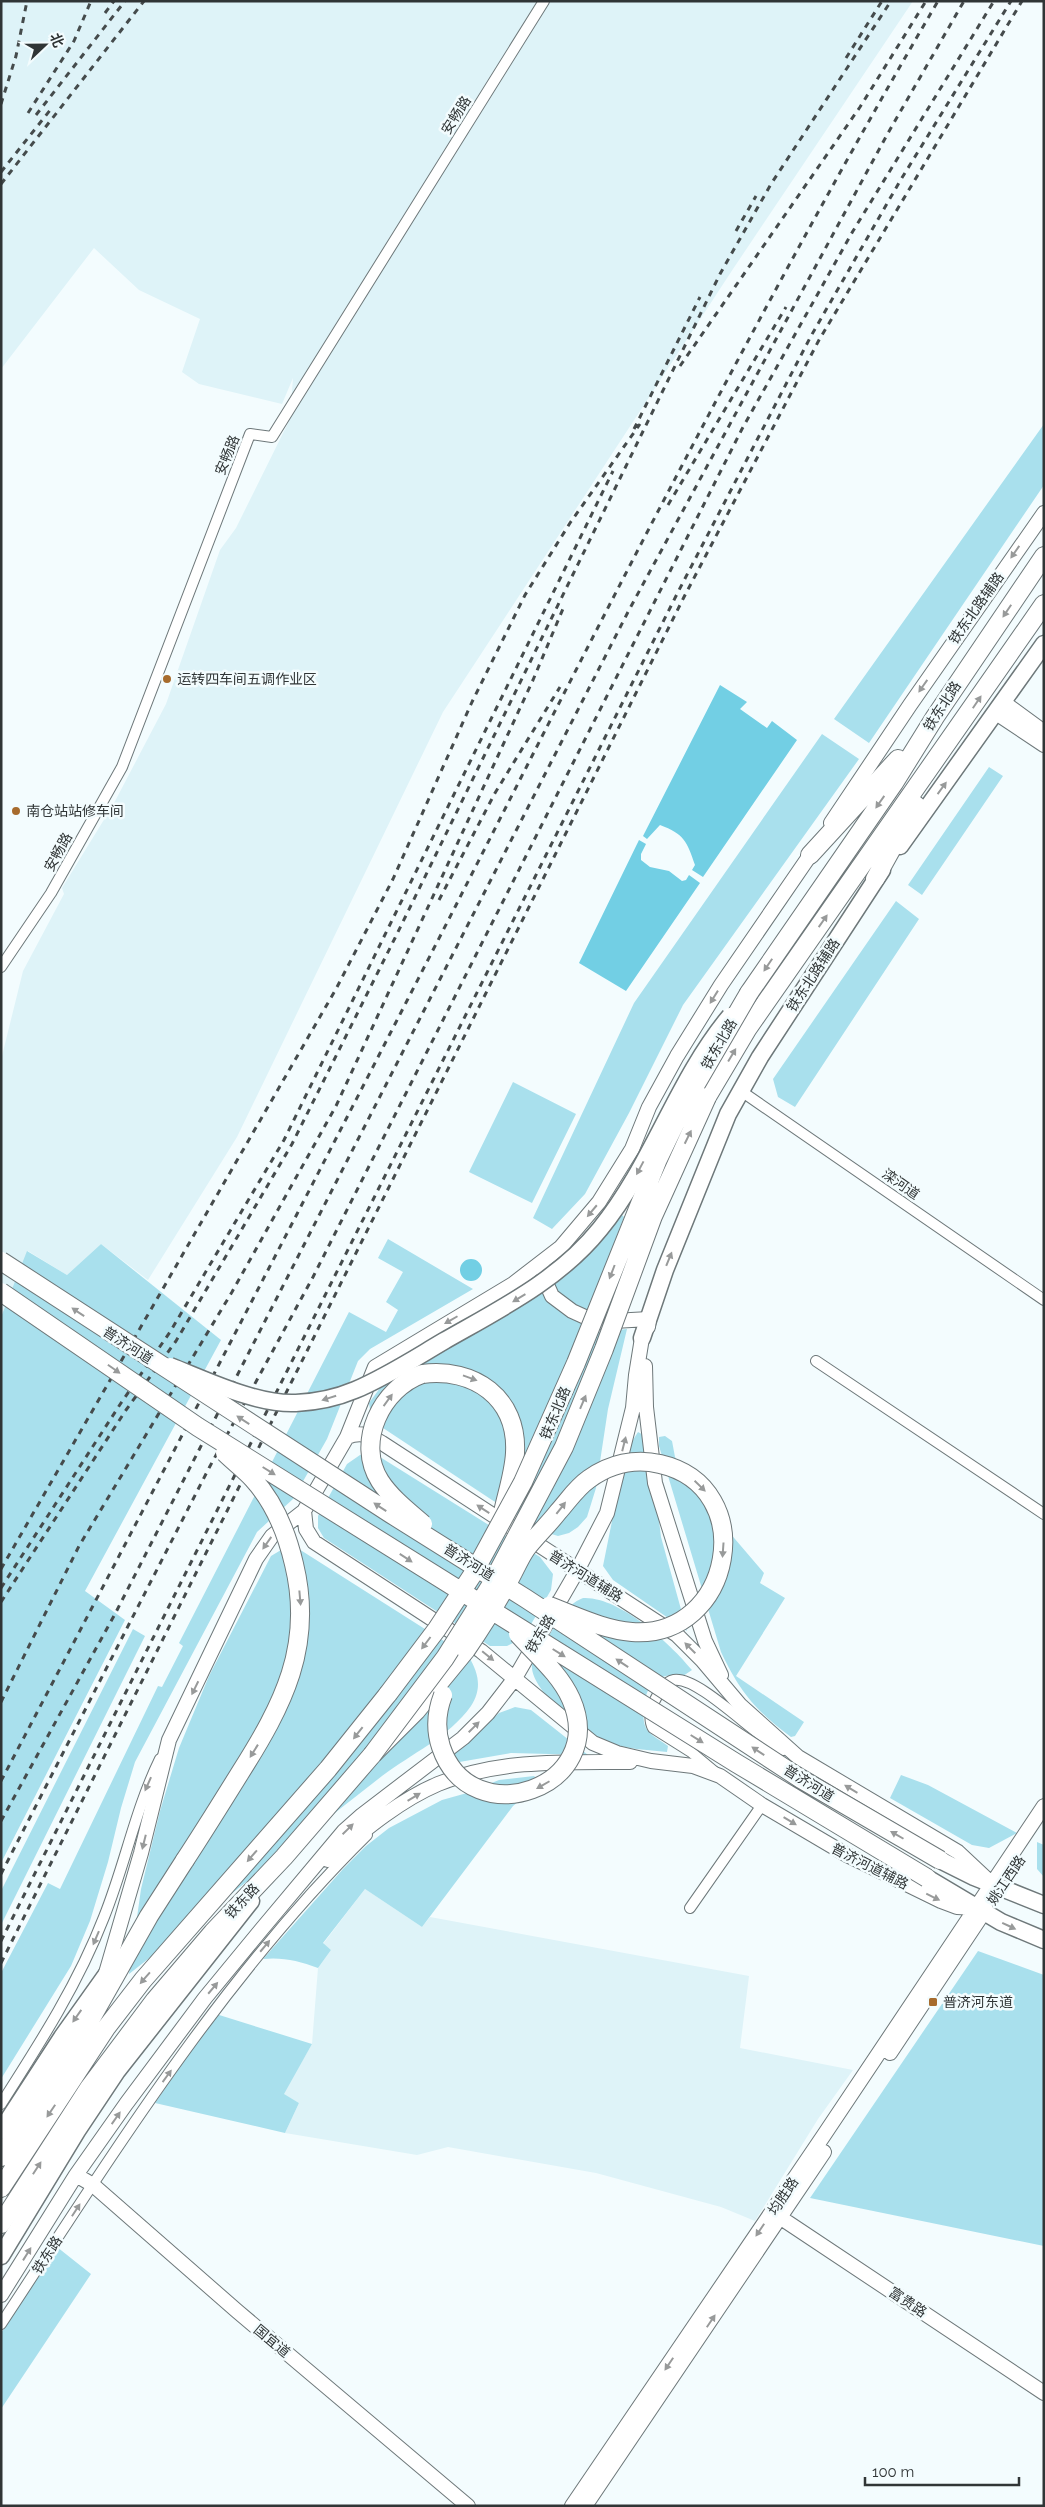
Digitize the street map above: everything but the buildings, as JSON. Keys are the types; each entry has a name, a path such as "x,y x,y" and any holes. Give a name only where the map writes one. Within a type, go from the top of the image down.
{"highway":[{"name":"铁东北路","path":"473,1574 536,1457 658,1159 685,1103 749,994 894,783 935,717 1044,556"},
{"name":"铁东北路","path":"491,1585 564,1447 590,1384 653,1216 707,1097 748,1028 1044,604"},
{"path":"810,856 862,801 935,717"},
{"path":"875,879 957,730"},
{"name":"普济河道","path":"1,1261 145,1356 525,1598 801,1779 940,1860"},
{"name":"普济河道","path":"1,1292 198,1427 736,1763 927,1878"},
{"path":"453,1552 389,1493 379,1480 373,1465 371,1441 376,1419 385,1402 406,1382 430,1373 460,1375 480,1382 502,1406 511,1423 515,1452 502,1518"},
{"path":"1,2157 93,2015 149,1916 262,1738 279,1705 296,1656 301,1617 300,1596 291,1550 274,1510 253,1479 198,1427"},
{"path":"372,1755 416,1711 466,1650 487,1619 525,1551 554,1486 564,1447"},
{"path":"525,1551 583,1483 606,1469 634,1462 656,1463 673,1468 698,1483 710,1496 717,1510 724,1542 720,1572 708,1597 687,1617 667,1628 642,1632 613,1628 525,1598"},
{"name":"铁东路","path":"1,2188 101,2036 132,1994 353,1740 437,1629 473,1574"},
{"name":"铁东路","path":"1,2224 89,2088 150,2007 213,1932 284,1857 372,1755 445,1658 491,1585"},
{"path":"466,1650 438,1706 438,1732 448,1763 472,1785 496,1794 522,1793 541,1787 560,1772 572,1756 576,1738 576,1711 566,1688 503,1618"}],"main road":[{"name":"铁东北路辅路","path":"642,1338 665,1270 711,1152 760,1057 875,879 1044,644"},
{"path":"145,1356 258,1397 294,1403 322,1401 354,1391 390,1373 540,1285 578,1253 600,1229 635,1177 712,1037 749,994"},
{"path":"1,2256 117,2071 284,1857"},
{"path":"940,1860 1044,1905"},
{"path":"927,1878 980,1911 1044,1940"},
{"path":"1,2131 104,1976 149,1916"}],"street":[{"name":"安畅路","path":"1,967 52,893 122,767 250,434 272,437 544,1"},
{"name":"铁东北路辅路","path":"552,1254 561,1247 599,1202 632,1149 649,1108 677,1056 721,985 810,856 910,704 1044,512"},
{"path":"1000,707 1044,732"},
{"path":"1000,707 1044,745"},
{"name":"滦河道","path":"741,1091 1044,1300"},
{"path":"552,1254 544,1278 552,1296 572,1312 596,1322 649,1319 644,1375 656,1483 705,1641 730,1693"},
{"path":"1,2104 64,2003 85,1963 105,1915 147,1785 256,1559 272,1536 304,1511 347,1437 375,1367 513,1284 552,1254"},
{"path":"578,1571 607,1513 633,1408 642,1338"},
{"path":"816,1361 1044,1514"},
{"name":"普济河道辅路","path":"347,1437 357,1433 377,1440 676,1635 754,1719 798,1757"},
{"name":"普济河道辅路","path":"304,1511 306,1529 314,1542 481,1651 594,1743 617,1753 651,1761 693,1766 720,1776"},
{"name":"铁东路","path":"1,2295 76,2176 176,2034 344,1831 362,1815 463,1738 488,1713 514,1678 578,1571"},
{"name":"普济河道辅路","path":"980,1911 957,1907 941,1901 847,1855 762,1805 720,1776 691,1752 653,1728 650,1722 652,1705 667,1683 675,1680 694,1685 779,1748 798,1757 958,1852 997,1886"},
{"path":"93,2015 141,1853 170,1740"},
{"name":"铁东路","path":"304,1879 391,1812 438,1785 480,1771 537,1763 651,1761"},
{"path":"690,1908 762,1805"},
{"name":"姚江西路","path":"997,1886 1044,1806"},
{"name":"铁东路","path":"1,2324 138,2116 245,1971 333,1868 391,1812"},
{"name":"姚江西路","path":"997,1886 1044,1823"},
{"name":"均胜路","path":"585,2506 776,2215 997,1886"},
{"name":"国宜道","path":"76,2176 93,2185 236,2311 468,2506"},
{"name":"均胜路","path":"572,2506 776,2215"},
{"name":"富贵路","path":"776,2215 1044,2393"}],"shaded area":[{"path":"1,1 913,1 733,269 443,712 237,1137 148,1280 101,1244 67,1275 28,1251 1,1317 1,1060 23,971 64,894 62,888 113,805 166,704 220,550 236,528 290,419 293,378 282,404 199,384 182,372 200,319 139,290 94,248 1,369"},
{"path":"1044,424 1044,485 869,743 834,719"},
{"path":"720,685 747,702 740,709 767,728 772,721 797,740 703,877 692,870 695,865 690,850 680,835 660,825 647,839 643,836"},
{"path":"822,734 859,759 683,1005 629,1113 585,1194 552,1229 533,1218 634,1003"},
{"path":"989,767 1003,776 922,895 908,885"},
{"path":"639,840 646,844 641,854 641,860 650,867 669,871 682,881 686,880 689,875 700,883 626,991 579,963"},
{"path":"896,901 919,919 795,1107 778,1097 773,1079"},
{"path":"513,1082 576,1114 532,1203 469,1172"},
{"path":"620,1213 624,1217 587,1314 567,1303 551,1286 598,1243"},
{"path":"388,1239 473,1289 370,1349 358,1361 327,1439 293,1499 257,1532 135,1762 90,1921 71,1966 1,2079 1,1973 48,1883 60,1889 158,1686 162,1687 183,1646 179,1643 349,1312 386,1332 398,1310 386,1302 403,1272 378,1258"},
{"path":"101,1244 221,1340 85,1591 125,1620 1,1863 1,1317 27,1251 67,1275"},
{"path":"471,1259 479,1262 482,1270 479,1278 471,1281 463,1278 460,1270 463,1262"},
{"path":"544,1291 552,1305 572,1319 599,1332 627,1329 608,1409 596,1488 587,1517 569,1533 558,1536 548,1533 492,1500 380,1426 371,1416 369,1403 380,1388"},
{"path":"638,1432 649,1438 661,1537 687,1631 613,1580 603,1566 626,1451"},
{"path":"665,1436 672,1441 675,1457 729,1532 764,1573 760,1583 785,1598 736,1676 804,1722 795,1736 791,1737 779,1728 750,1700 742,1690 721,1652 659,1446 659,1437"},
{"path":"372,1452 540,1557 553,1574 551,1590 523,1638 507,1646 490,1646 324,1538 318,1528 318,1516 347,1464 360,1455"},
{"path":"291,1544 469,1657 477,1675 477,1694 471,1706 462,1717 441,1736 382,1776 129,1974 141,1889 160,1811 179,1748 209,1676 271,1556"},
{"path":"583,1598 597,1599 628,1613 671,1647 692,1670 683,1676 674,1675 660,1678 650,1686 647,1692 643,1713 645,1726 650,1733 668,1746 667,1752 622,1746 597,1737 559,1709 539,1685 533,1674 532,1663 535,1656 567,1609"},
{"path":"133,1629 145,1636 1,1925 1,1891"},
{"path":"515,1707 531,1710 588,1755 511,1753 442,1765 499,1713"},
{"path":"901,1775 928,1785 1017,1833 989,1848 972,1845 890,1798"},
{"path":"534,1776 541,1783 513,1806 422,1927 365,1889 323,1943 331,1950 318,1968 291,1960 263,1959 343,1869 366,1846 389,1828 442,1800 467,1793 499,1780"},
{"path":"1037,1842 1044,1845 1044,1877 1037,1869"},
{"path":"365,1889 422,1927 430,1917 749,1976 740,2048 853,2070 818,2119 755,2221 721,2207 596,2173 448,2147 417,2155 285,2133 299,2103 283,2094 312,2044 318,1968 331,1950 323,1944"},
{"path":"978,1951 1044,1975 1044,2246 810,2198"},
{"path":"216,2014 312,2044 284,2094 299,2103 285,2133 155,2103"},
{"path":"57,2247 91,2274 1,2409 1,2333"}],"railway":[{"path":"1,104 16,56 27,1"},
{"path":"28,113 74,41 91,1"},
{"path":"105,13 114,1"},
{"path":"36,115 125,1"},
{"path":"1,184 144,1"},
{"path":"846,58 882,1"},
{"path":"1,1602 126,1410 176,1341 292,1144 720,274 771,184 891,1"},
{"path":"680,366 860,107 926,1"},
{"path":"1,1781 285,1238 570,681 749,339 811,225 938,1"},
{"path":"1,1821 115,1614 629,610 888,133 964,1"},
{"path":"1,1874 209,1468 313,1277 742,429 853,231 994,1"},
{"path":"1,1941 678,592 811,336 900,181 1011,1"},
{"path":"1,1963 684,597 819,340 1022,1"},
{"path":"1,172 51,109"},
{"path":"736,231 756,196"},
{"path":"634,429 700,297"},
{"path":"668,505 786,307"},
{"path":"1,1569 336,989 393,879 472,702 525,595 570,523 640,424"},
{"path":"1,1588 121,1403 170,1332 284,1140 613,471"},
{"path":"1,1702 79,1546 232,1292 336,1106 533,680 565,604"},
{"path":"439,900 495,793 560,687"}],"place":[{"name":"运转四车间五调作业区","path":"167,679"},
{"name":"南仓站站修车间","path":"16,811"},
{"name":"普济河东道","path":"933,2002"}]}
